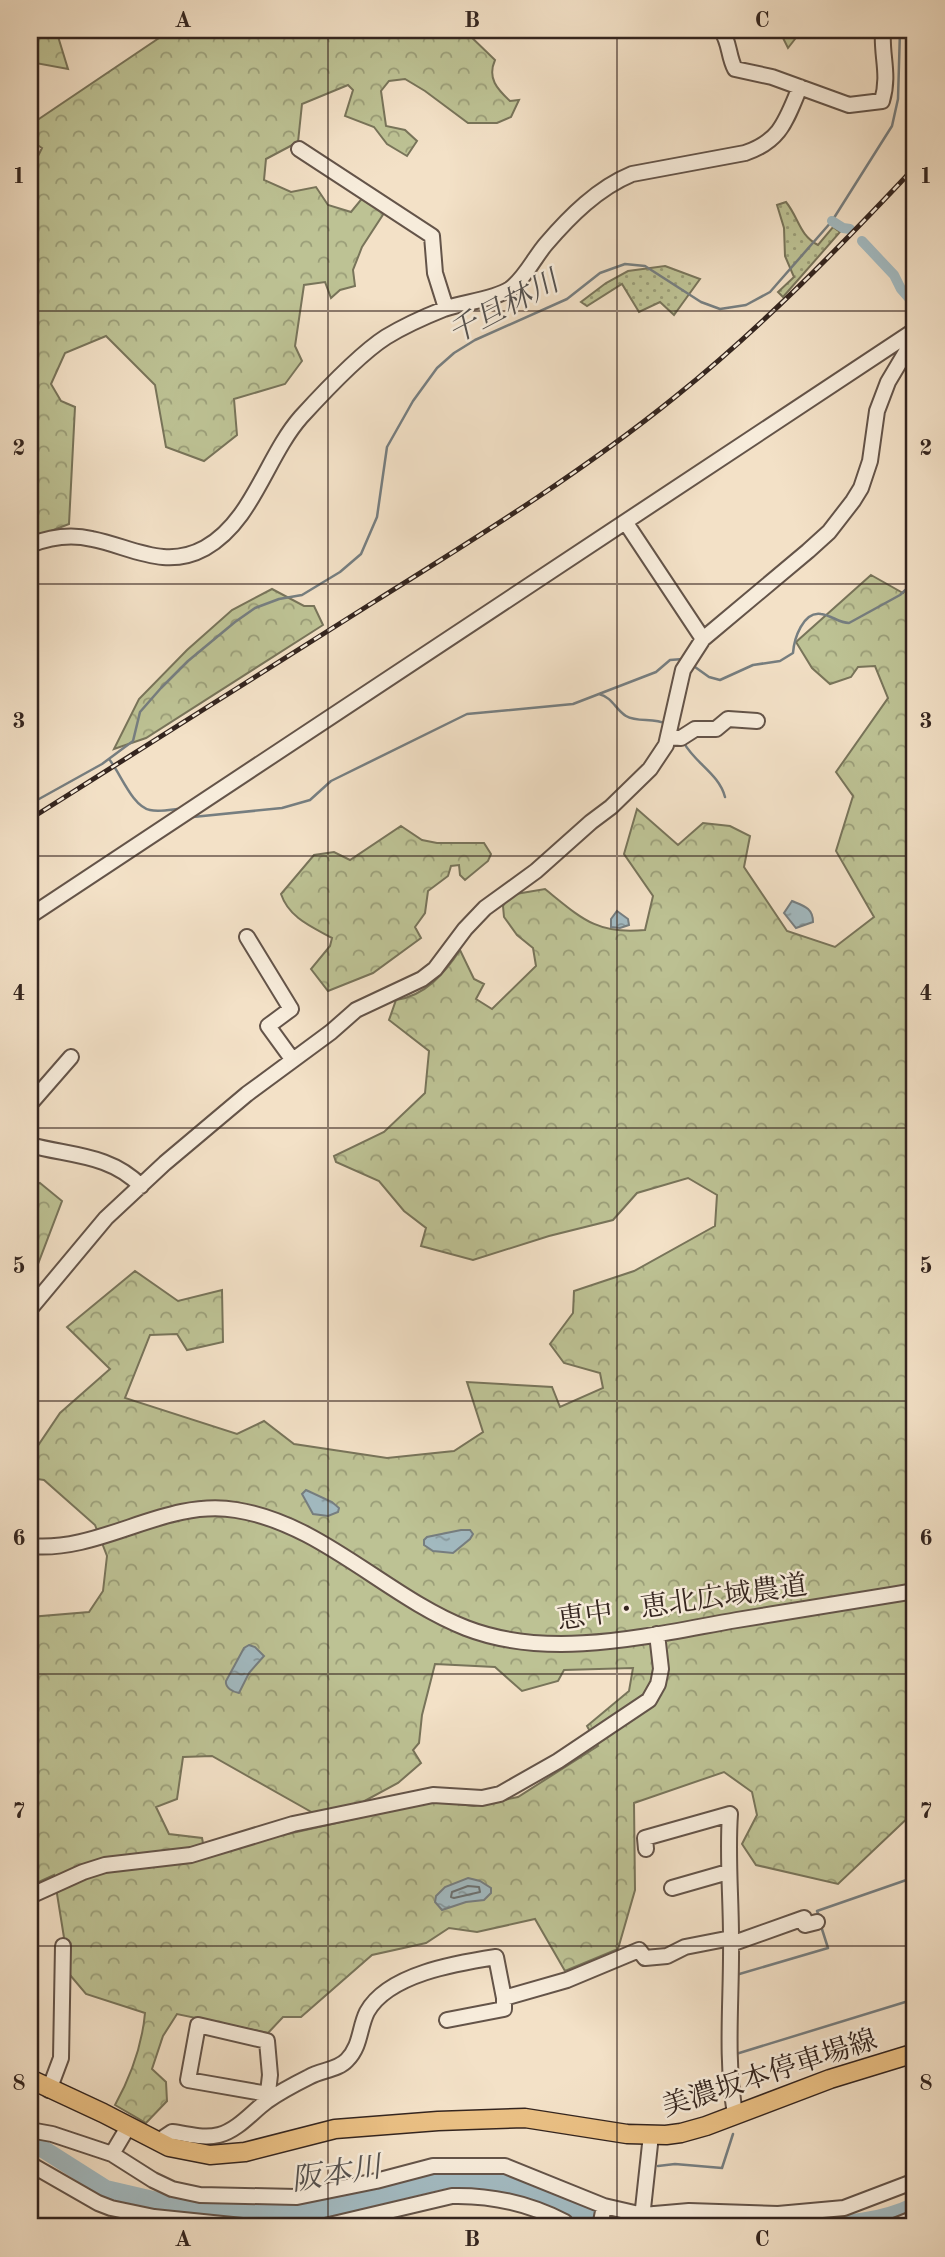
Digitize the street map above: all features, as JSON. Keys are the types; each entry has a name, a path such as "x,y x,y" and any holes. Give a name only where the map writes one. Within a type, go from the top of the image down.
{"main road":[{"name":"美濃坂本停車場線","path":"30,2079 169,2147 210,2155 245,2152 335,2129 362,2126 525,2118 651,2135 691,2131 830,2079 915,2053"}],"street":[{"path":"721,30 727,40 730,61 735,69 772,77 849,105 882,101 887,69 882,41 883,30"},
{"path":"30,545 62,536 78,537 160,558 175,558 206,547 229,530 241,514 282,442 300,418 384,338 446,308 507,291 517,284 546,245 580,209 617,180 632,173 761,148 782,127 800,87"},
{"path":"299,149 432,236 435,273 446,308"},
{"path":"30,916 912,333"},
{"path":"30,1310 106,1218 184,1147 356,1010 422,979 435,969 465,929 485,908 536,871 629,791 661,755 669,737 674,702 683,670 703,639 829,532 853,501 861,488 870,461 877,411 888,382 911,345 912,333"},
{"path":"626,523 703,639"},
{"path":"669,737 681,738 695,729 716,729 728,719 758,721"},
{"path":"247,937 291,1009 268,1026 292,1059"},
{"path":"30,1104 71,1057"},
{"path":"30,1145 86,1156 116,1166 141,1186"},
{"name":"恵中・恵北広域農道","path":"30,1546 45,1547 86,1541 142,1522 205,1508 263,1515 318,1542 418,1604 463,1627 524,1643 556,1645 657,1634 915,1591"},
{"path":"30,1896 105,1865 191,1855 293,1824 433,1795 482,1798 500,1794 558,1761 649,1700 658,1684 661,1669 657,1634"},
{"path":"646,1849 645,1838 730,1814 728,1872 731,1941 728,2015 730,2091 735,2114"},
{"path":"672,1888 728,1872"},
{"path":"504,1998 567,1980 639,1951 645,1958 667,1956 685,1947 731,1941 804,1918 805,1925 817,1922"},
{"path":"49,2090 61,2058 63,1946"},
{"path":"160,2143 172,2132 201,2138 229,2132 268,2098 312,2075 346,2062 356,2049 362,2025 375,2000 397,1984 441,1968 496,1957 504,2009 447,2020"},
{"path":"198,2025 267,2041 270,2075 268,2098 188,2080 198,2025"},
{"path":"112,2154 128,2127"},
{"path":"30,2130 60,2136 112,2154 152,2180 172,2189 200,2195 297,2197 433,2166 505,2166 642,2220 689,2211 778,2214 844,2208 915,2181"},
{"path":"642,2220 651,2135"},
{"path":"30,2165 111,2208 154,2217 252,2227"},
{"path":"301,2227 325,2226 452,2196 472,2195 535,2208 569,2225"},
{"path":"600,2227 604,2206"},
{"path":"892,2227 915,2218"}],"green space":[{"path":"30,30 56,30 68,69 30,62"},
{"path":"171,30 464,30 495,60 492,72 497,87 510,101 519,100 511,117 497,123 468,123 405,79 389,81 381,91 386,126 405,130 417,141 407,156 387,144 374,127 345,116 353,90 348,85 302,104 298,142 266,159 264,180 291,192 316,187 328,205 351,212 364,196 386,210 362,247 353,270 355,286 340,290 331,298 325,282 304,285 295,346 302,361 285,384 234,399 237,435 204,461 166,447 155,385 106,336 65,353 51,384 61,401 75,407 69,524 30,539 30,172 42,148 30,140 30,125"},
{"path":"779,30 802,30 788,48"},
{"path":"786,202 803,231 818,245 833,227 840,232 783,297 778,292 794,277 785,256 784,228 777,205"},
{"path":"665,266 700,279 674,315 660,302 639,312 622,284 587,306 581,302 628,271"},
{"path":"871,575 903,593 915,578 915,1811 838,1884 756,1865 742,1844 757,1815 752,1792 724,1772 634,1803 635,1890 618,1949 565,1971 535,1919 477,1932 449,1928 426,1943 372,1955 301,2017 283,2017 268,2033 177,2014 163,2036 152,2069 166,2082 167,2101 146,2123 115,2105 135,2060 145,2013 86,1994 70,1975 54,1875 30,1886 30,1617 89,1612 103,1591 107,1556 95,1525 44,1480 30,1478 30,1445 37,1447 60,1413 110,1369 67,1327 135,1271 178,1301 222,1290 223,1342 187,1350 177,1334 150,1335 125,1398 237,1434 264,1421 294,1444 387,1458 454,1451 483,1432 467,1382 552,1387 560,1407 603,1388 600,1373 564,1363 550,1344 573,1313 574,1291 634,1271 715,1226 717,1195 688,1178 637,1193 613,1220 549,1236 473,1260 421,1246 426,1228 404,1211 379,1181 336,1162 334,1156 384,1132 425,1093 429,1051 389,1020 396,1000 416,994 433,982 460,950 474,979 484,984 476,999 492,1009 536,966 533,948 517,935 504,917 503,906 510,895 545,889 580,916 602,927 628,931 645,930 653,896 624,854 637,809 678,845 703,823 730,826 750,836 744,867 787,931 835,947 874,917 836,851 853,796 836,772 888,698 875,666 858,667 851,677 830,684 812,668 796,642","holes":["435,1664 495,1667 522,1691 558,1681 564,1670 633,1668 629,1691 587,1726 598,1746 518,1797 474,1806 433,1801 205,1853 202,1838 169,1834 156,1807 177,1799 183,1757 212,1756 315,1814 359,1804 398,1783 421,1763 413,1750 419,1743 422,1715"]},
{"path":"272,589 304,606 314,606 323,625 146,738 114,749 139,699 187,650 232,610"},
{"path":"401,826 422,840 437,843 484,843 491,854 488,861 465,880 460,875 459,865 451,866 448,876 428,891 425,913 415,927 421,938 373,973 328,991 311,969 330,946 332,938 295,916 281,894 314,855 334,852 350,860"},
{"path":"40,1183 62,1201 30,1285 30,1187"}],"water":[{"path":"792,901 810,911 813,922 796,928 784,913"},
{"path":"617,911 628,919 629,925 611,927 611,919"},
{"path":"306,1490 332,1502 339,1508 338,1512 328,1516 313,1514 302,1494"},
{"path":"470,1530 473,1534 453,1553 433,1551 424,1545 427,1537"},
{"path":"249,1645 264,1656 249,1673 239,1693 232,1691 226,1681 244,1648"},
{"path":"468,1878 491,1888 491,1893 484,1900 466,1902 442,1910 435,1902 436,1896 445,1887"}],"waterway":[{"name":"千旦林川","path":"30,804 102,764 133,741 140,712 188,661 235,622 255,608 279,599 302,595 340,572 361,554 377,517 387,447 413,401 437,368 454,353 475,340 567,299 600,273 625,264 645,266 701,302 720,309 746,305 770,292 832,221 892,126 898,99 900,30"},
{"path":"832,221 850,229"},
{"path":"862,241 894,275 901,289 915,305"},
{"path":"695,667 709,677 720,680 753,665 780,661 793,653 801,627 809,617 821,614 849,623 900,595 915,581"},
{"path":"193,817 282,808 310,800 331,781 467,714 573,704 656,672 670,660 683,659"},
{"path":"599,694 626,716 666,724"},
{"path":"684,743 718,782 725,797"},
{"path":"109,759 132,796 144,807 156,811 177,809"},
{"path":"819,1916 817,1911 915,1877"},
{"path":"736,1975 828,1948 821,1926"},
{"path":"736,2054 915,1999"},
{"path":"658,2166 675,2164 722,2168 733,2134"},
{"name":"阪本川","path":"30,2145 43,2149 106,2189 196,2210 319,2210 451,2178 489,2181 522,2188 612,2227"},
{"name":"阪本川","path":"807,2227 876,2219 915,2206"}],"railway":[{"path":"30,819 491,528 603,452 675,397 739,343 829,257 915,167"}]}
